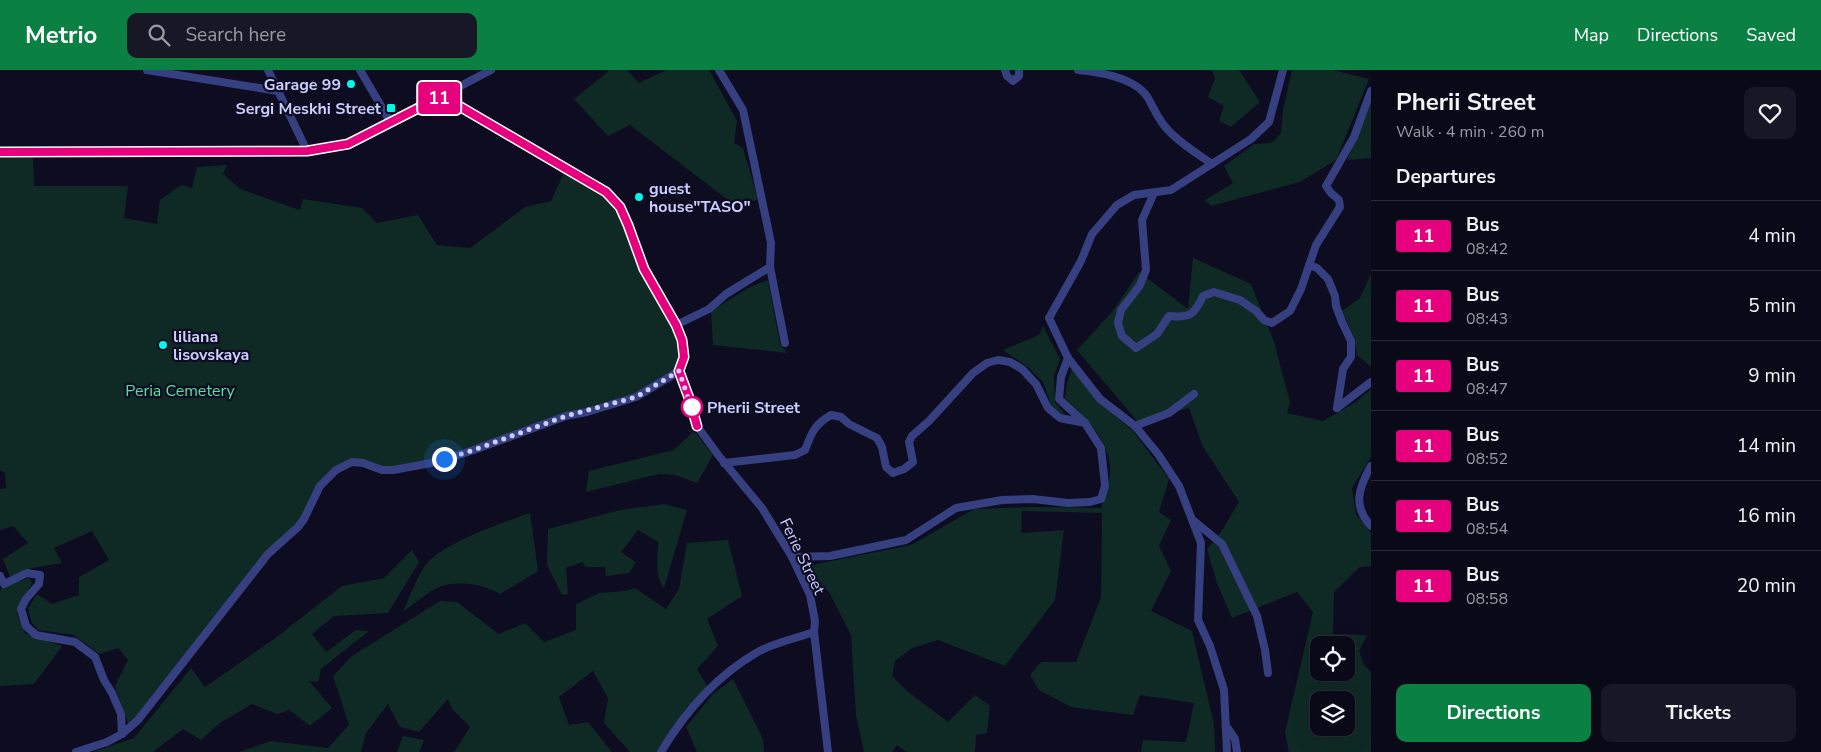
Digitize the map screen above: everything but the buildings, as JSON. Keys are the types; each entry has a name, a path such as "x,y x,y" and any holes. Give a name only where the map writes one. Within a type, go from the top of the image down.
{"street":[{"path":"147,70 278,91"},
{"path":"268,70 307,151"},
{"path":"360,70 391,123"},
{"path":"0,152 307,151 348,144 491,70"},
{"path":"719,70 743,110 771,243 770,267 785,343"},
{"path":"1005,70 1006,76 1013,81 1019,76 1019,70"},
{"path":"1078,70 1098,72 1128,82 1147,96 1157,116 1169,132 1212,164"},
{"path":"1228,752 1224,690 1210,646 1198,620 1201,542 1179,486 1158,454 1136,426 1100,399 1068,358 1049,318 1082,261 1092,234 1117,205 1134,195 1172,190 1250,139 1269,122 1283,70"},
{"path":"1154,192 1142,220 1146,270 1140,285 1121,310 1118,323 1122,336 1136,348 1157,334 1169,316 1185,317 1195,311 1203,296 1214,292 1240,300 1256,311 1264,320 1272,323 1290,311 1301,290 1316,245 1340,207 1339,200 1326,186 1354,137 1371,90"},
{"path":"76,752 107,742 122,734 138,720 268,554 298,527 304,519 320,486 336,470 352,462 363,463 382,470 431,463 471,451 566,416 636,397 679,371 684,357 682,340 676,325 644,269 620,207 606,192 442,96"},
{"path":"1309,265 1317,268 1328,279 1335,296 1336,306 1351,341 1351,358 1343,370 1337,408 1371,382"},
{"path":"676,325 709,309 726,294 770,267"},
{"path":"792,558 830,556 906,540 956,508 1002,500 1033,499 1068,503 1090,502 1101,499 1104,486 1101,448 1085,423 1059,399 1061,377 1068,358"},
{"path":"724,463 795,455 805,450 813,429 819,422 831,414 841,417 849,424 877,438 882,447 886,467 893,473 904,469 913,462 909,442 912,436 929,421 973,373 987,363 998,360 1010,362 1022,369 1036,384 1048,408 1060,418 1085,423"},
{"name":"Ferie Street","path":"679,371 697,426 724,463 762,508 792,558 810,595 815,621 814,632 828,752"},
{"path":"1136,426 1169,413 1194,394"},
{"path":"1371,466 1361,483 1358,499 1361,509 1371,526"},
{"path":"1192,520 1222,544 1257,616 1268,673"},
{"path":"0,576 4,584 27,573 40,575 40,584 26,599 21,609 26,626 36,635 75,642 95,657 121,714 122,734"},
{"path":"661,752 698,700 719,678 757,652 814,632"},
{"path":"1226,726 1235,739 1237,752"}],"green space":[{"path":"610,70 627,70 639,83 667,70 709,70 737,121 734,143 743,148 758,199 737,207 630,125 608,136 574,99"},
{"path":"1212,70 1239,70 1260,102 1231,127 1219,121 1224,106 1208,97 1215,78"},
{"path":"1292,70 1333,70 1369,79 1336,160 1300,182 1211,206 1205,200 1233,183 1224,166 1254,144 1272,143 1281,133 1283,110"},
{"path":"1371,104 1371,158 1347,160"},
{"name":"Peria Cemetery","path":"33,155 34,186 128,186 124,218 157,224 160,200 181,185 192,188 197,167 227,165 223,174 240,189 300,210 303,199 362,208 377,223 418,215 437,245 470,248 525,207 551,201 566,168 606,192 620,207 644,269 682,340 679,371 636,397 431,461 383,468 363,462 336,469 304,518 266,553 129,726 115,686 128,660 118,648 99,654 74,635 38,630 32,623 28,608 37,594 52,604 79,595 79,577 109,560 92,531 54,548 62,563 32,568 10,577 3,559 28,543 13,526 0,530 0,489 6,488 5,473 0,470 0,156"},
{"path":"1193,258 1251,284 1274,342 1290,402 1287,413 1323,421 1356,402 1371,389 1371,457 1352,488 1356,514 1371,533 1371,566 1360,567 1334,592 1333,634 1367,635 1359,651 1364,665 1371,672 1371,752 1289,752 1285,732 1313,612 1297,592 1232,618 1217,583 1207,549 1221,532 1239,502 1203,447 1189,408 1138,422 1077,350 1112,312 1139,272 1188,309"},
{"path":"1371,274 1371,367 1357,355 1354,337 1342,311 1360,298"},
{"path":"768,280 780,344 787,353 713,345 711,311 750,287"},
{"path":"1043,326 1060,359 1054,376 1055,402 1066,416 1052,407 1043,382 1028,367 1003,350 1039,335"},
{"path":"1072,369 1099,403 1133,431 1169,479 1159,512 1171,520 1159,546 1171,571 1151,611 1192,631 1214,724 1215,752 1141,752 1143,740 1186,742 1194,703 1140,695 1133,715 1071,707 1039,690 1030,675 1041,662 1076,662 1101,597 1102,513 1022,511 1021,533 1064,530 1055,600 1005,666 938,640 912,648 895,661 892,676 907,691 948,722 975,695 990,706 987,733 976,735 975,752 906,752 897,745 892,752 864,752 856,715 851,635 829,592 806,566 911,545 974,509 1032,507 1101,508 1109,481 1110,468 1108,456 1104,445 1091,425 1065,398 1067,383"},
{"path":"694,431 713,455 697,483 675,475 659,474 586,492 589,471 674,450"},
{"path":"664,504 687,510 664,588 658,572 658,542 638,530 621,552 636,562 629,573 606,576 605,567 586,567 582,562 566,568 568,594 562,595 547,565 548,529 620,510"},
{"path":"530,513 538,571 500,594 472,584 449,584 438,587 403,612 420,573 436,555 461,540"},
{"path":"728,540 742,596 707,619 718,646 697,669 707,685 659,752 630,752 604,723 608,698 593,671 559,697 569,725 588,722 612,752 454,752 470,727 452,709 448,699 419,732 400,727 388,704 366,733 361,752 239,752 271,741 328,748 349,725 333,676 352,656 440,601 457,602 499,634 525,623 544,642 576,630 576,604 599,593 625,591 635,588 666,609 679,589 687,543"},
{"path":"412,550 419,562 388,613 334,616 312,634 326,652 356,630 369,631 321,669 318,682 309,681 332,708 310,726 289,710 277,714 252,704 220,723 201,740 183,729 153,752 93,752 134,738 191,668 205,687 274,639 342,586 384,578"},
{"path":"29,578 32,583 17,613 25,633 62,646 34,684 0,686 0,592 2,587"},
{"path":"733,679 763,739 764,752 697,752 686,727 713,694"},
{"path":"403,736 424,740 419,752 397,752"}],"bus line":[{"name":"11","path":"0,152 307,151 348,144 442,96 606,192 620,207 644,269 676,325 682,340 684,357 679,371 697,426"}],"place":[{"name":"Garage 99","path":"351,84"},
{"name":"Sergi Meskhi Street","path":"391,108"},
{"name":"guest house\"TASO\"","path":"639,197"},
{"name":"liliana lisovskaya","path":"163,345"},
{"name":"Pherii Street","path":"692,407"}],"route":[{"path":"444,459 566,416 587,412 636,397 679,371 693,412 692,407"}]}
